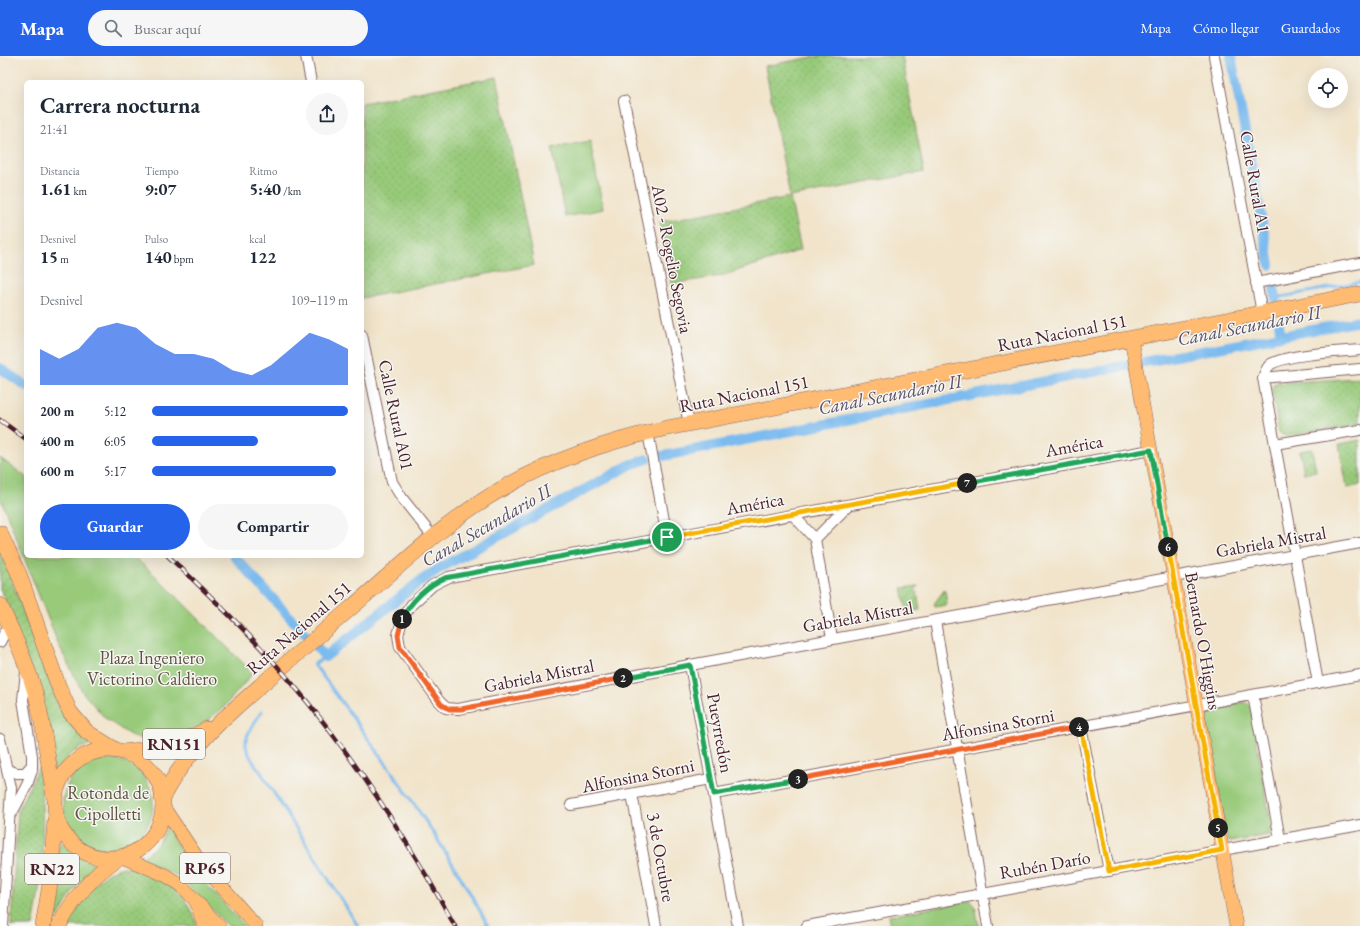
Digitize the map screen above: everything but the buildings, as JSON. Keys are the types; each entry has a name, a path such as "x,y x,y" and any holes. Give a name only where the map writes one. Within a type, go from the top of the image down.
{"highway":[{"name":"Ruta Nacional 151","path":"162,802 184,760 220,721 433,537 486,498 540,468 591,448 648,432 1360,294"},
{"path":"0,533 19,574 58,685 70,712 87,732 120,752"},
{"path":"0,605 27,667 41,719 55,807"},
{"name":"Ruta Nacional 151","path":"120,752 154,749 180,742 197,735 220,721"},
{"name":"RN22","path":"43,926 53,860 55,807 60,782 71,766 88,754 108,750 120,752 136,758 148,768 159,785 162,802 159,825 148,842 132,854 108,859 89,855 73,845 61,830 55,807"},
{"name":"RN22","path":"59,926 70,906 88,883 120,857"}],"main road":[{"name":"Bernardo O'Higgins","path":"1131,339 1236,926"},
{"name":"RP65","path":"162,802 200,862 256,926"},
{"name":"RP65","path":"120,857 165,875 188,891 219,926"},
{"path":"188,891 199,911 204,926"}],"street":[{"path":"306,56 312,80"},
{"name":"Calle Rural A1","path":"1214,56 1262,313"},
{"name":"A02 - Rogelio Segovia","path":"624,101 689,424"},
{"path":"1256,283 1360,263"},
{"name":"Calle Rural A01","path":"364,345 392,482 433,537"},
{"path":"1318,683 1263,378 1268,367 1272,363 1292,358 1360,350"},
{"path":"1263,378 1360,369"},
{"path":"1275,444 1360,430"},
{"path":"648,432 667,537"},
{"name":"América","path":"398,638 401,622 408,608 433,585 445,578 1151,450"},
{"path":"815,539 849,504"},
{"path":"793,515 815,539 832,639"},
{"name":"Gabriela Mistral","path":"398,638 402,650 439,701 446,708 452,709 1360,543"},
{"path":"935,621 988,926"},
{"path":"0,642 9,624"},
{"name":"Pueyrredón","path":"690,665 738,926"},
{"path":"10,817 27,785 33,763 23,700 27,667"},
{"name":"Alfonsina Storni","path":"714,794 1318,683 1359,678"},
{"path":"1253,695 1280,839"},
{"path":"1081,727 1109,871"},
{"path":"0,739 11,788 3,926"},
{"path":"7,770 17,773 25,773 33,763"},
{"name":"Alfonsina Storni","path":"571,806 711,779"},
{"name":"3 de Octubre","path":"632,794 656,926"},
{"name":"Rubén Darío","path":"807,926 1360,825"}],"green space":[{"path":"818,56 902,56 924,172 790,197 765,66"},
{"path":"497,77 534,265 364,298 364,103"},
{"path":"590,141 603,209 565,217 552,148"},
{"path":"790,197 801,250 721,276 672,284 660,222"},
{"path":"1360,378 1360,424 1287,436 1279,432 1272,388 1275,383"},
{"path":"1360,440 1360,485 1347,488 1339,444"},
{"path":"1312,449 1316,471 1304,473 1300,451"},
{"name":"Plaza Ingeniero Victorino Caldiero","path":"0,458 24,476 24,558 0,497"},
{"path":"0,550 59,707 75,731 91,744 75,751 70,755 62,763 55,774 8,605 0,589"},
{"name":"Plaza Ingeniero Victorino Caldiero","path":"24,558 135,558 159,579 253,673 224,707 200,727 167,738 142,739 130,735 106,719 83,693 59,646"},
{"path":"918,586 915,590 917,592 920,610 907,612 902,588"},
{"path":"945,589 947,605 935,607 934,604"},
{"path":"1245,702 1251,708 1272,830 1268,835 1230,842 1227,840 1204,712 1208,708"},
{"name":"Rotonda de Cipolletti","path":"108,759 125,763 140,772 149,787 153,804 149,821 140,836 125,845 108,849 91,845 76,836 67,821 63,804 67,787 76,772 91,763"},
{"path":"39,767 43,827 37,906 33,926 11,926 18,810"},
{"path":"167,825 191,866 245,926 228,926 179,876 138,860 156,846 160,841"},
{"path":"60,841 76,855 98,865 78,885 53,926 47,926"},
{"path":"123,867 148,873 170,885 187,903 197,926 68,926 77,908 90,890 113,870"},
{"path":"971,901 975,906 979,926 890,926 888,916"}],"waterway":[{"path":"1231,56 1270,265"},
{"path":"1276,298 1360,282"},
{"path":"1274,288 1276,298"},
{"name":"Canal Secundario II","path":"1144,362 1360,321"},
{"path":"1279,324 1281,336"},
{"name":"Canal Secundario II","path":"658,457 1128,365"},
{"name":"Canal Secundario II","path":"0,368 24,385"},
{"name":"Canal Secundario II","path":"316,646 325,657 419,582 440,568 630,465 647,459"},
{"name":"Canal Secundario II","path":"236,558 305,634"},
{"path":"325,657 314,664 384,760 428,824 449,857 488,926"},
{"path":"262,711 251,728 246,741 248,754 358,926"}],"railway":[{"path":"0,420 24,438"},
{"path":"170,558 247,633 277,665 314,710 379,800 418,862 455,926"}],"route":[{"path":"1151,450 1222,850 1109,871 1081,727 714,794 690,665 461,709 452,709 446,708 439,701 399,644 399,627 408,608 433,585 445,578 667,537 1151,450"}]}
